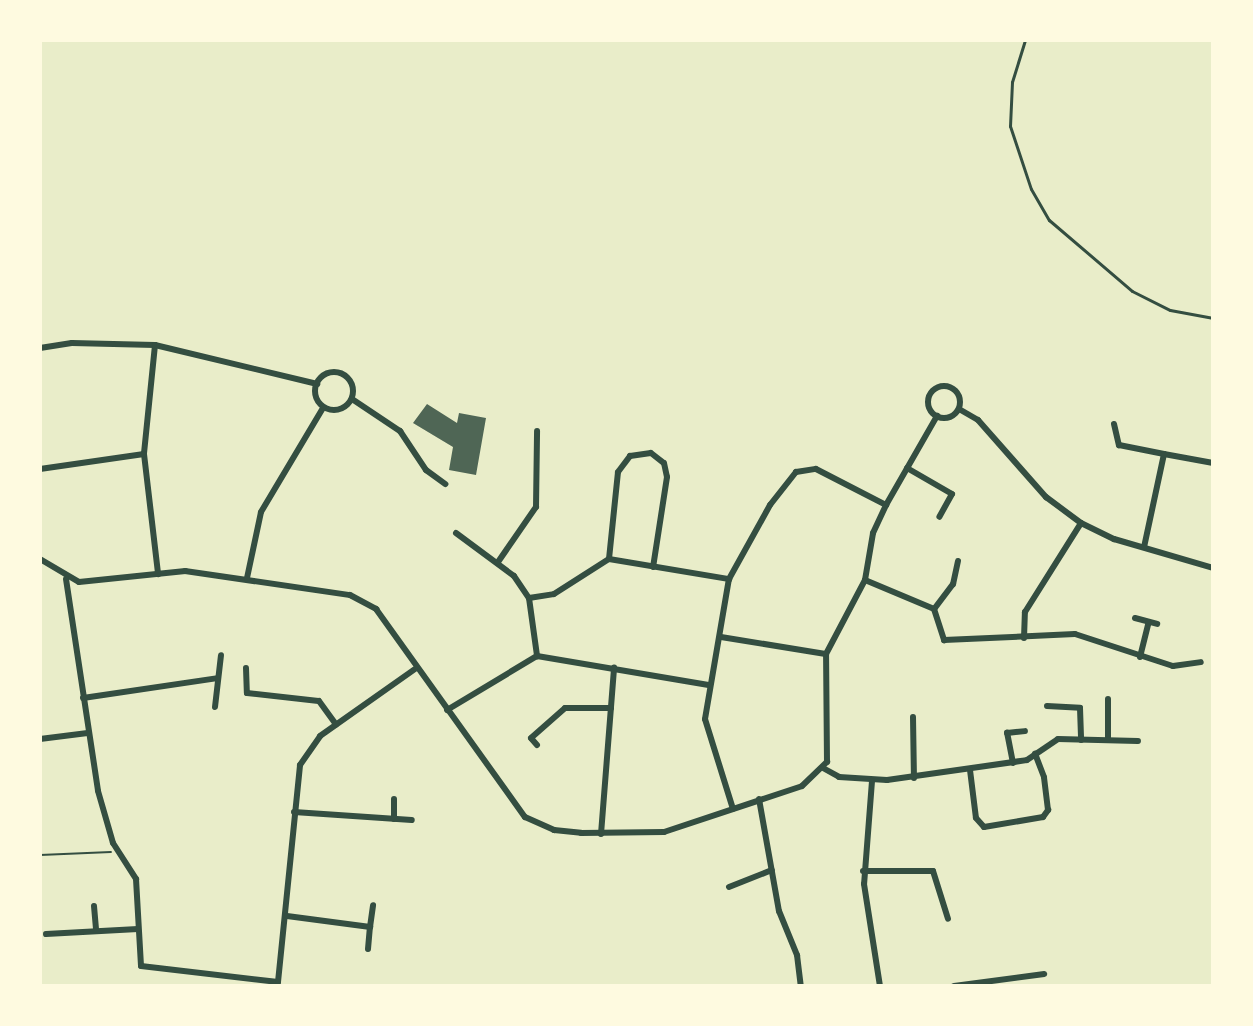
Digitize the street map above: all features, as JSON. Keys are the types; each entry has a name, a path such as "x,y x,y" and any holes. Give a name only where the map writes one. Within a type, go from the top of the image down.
{"street":[{"path":"40,348 155,345 317,384"},
{"path":"155,345 144,454 158,574"},
{"path":"344,374 352,384 352,399 341,410 323,408 316,396 317,384 325,375 344,374"},
{"path":"937,416 928,398 940,386 958,393 959,409"},
{"path":"352,399 400,431 426,470 445,484"},
{"path":"247,578 261,512 323,408"},
{"path":"937,416 947,418 959,409"},
{"path":"959,409 978,420 1046,497 1081,523 1213,568"},
{"path":"40,559 66,579 79,582 185,571 350,595 376,609 415,669 525,817 554,830 601,834 664,832 802,786 827,762 826,654 865,580 873,533 886,505 937,416"},
{"path":"1114,424 1119,445 1213,463"},
{"path":"498,562 536,507 537,431"},
{"path":"609,559 618,472 630,456 651,453 664,463 667,477 653,567"},
{"path":"40,469 144,454"},
{"path":"1144,547 1164,454"},
{"path":"907,468 952,494 939,517"},
{"path":"733,809 705,719 729,579 770,505 796,472 816,469 886,505"},
{"path":"1024,638 1025,612 1081,523"},
{"path":"456,533 498,562 529,598 537,656"},
{"path":"529,598 554,594 609,559 729,579"},
{"path":"958,561 953,584 934,609 937,631 944,640 1083,636 1173,666 1201,662"},
{"path":"66,579 88,733 106,824 136,879 141,966 278,982 300,765 320,736 415,669"},
{"path":"865,580 934,609"},
{"path":"1135,618 1157,624"},
{"path":"1140,657 1149,622"},
{"path":"721,637 826,654"},
{"path":"215,707 221,655"},
{"path":"447,710 537,656 709,685"},
{"path":"246,668 247,693 319,701 336,724"},
{"path":"601,834 614,668"},
{"path":"83,698 218,678"},
{"path":"1108,699 1108,739"},
{"path":"1047,706 1080,708 1081,740"},
{"path":"537,745 531,738 565,708 611,708"},
{"path":"913,717 914,778"},
{"path":"1013,763 1007,733 1025,731"},
{"path":"40,739 88,733"},
{"path":"823,768 839,777 872,781 914,778 1013,763 1035,754 1046,742 1138,741"},
{"path":"970,770 976,818 984,827 1043,817 1047,799 1035,754"},
{"path":"872,781 863,871 880,986"},
{"path":"394,799 394,819"},
{"path":"759,799 772,870 801,986"},
{"path":"294,812 412,820"},
{"path":"729,887 772,870"},
{"path":"863,871 933,871 948,919"},
{"path":"368,949 373,905"},
{"path":"94,906 96,930"},
{"path":"287,916 370,927"},
{"path":"46,934 138,929"},
{"path":"1026,974 1026,986"},
{"path":"954,986 1044,974"}],"lane":[{"path":"1025,40 1012,82 1010,126 1031,189 1049,220 1132,291 1170,310 1213,318"}],"path":[{"path":"40,855 108,853"}],"building":[{"path":"427,404 457,423 459,413 486,418 476,475 449,470 453,447 413,423"}]}
